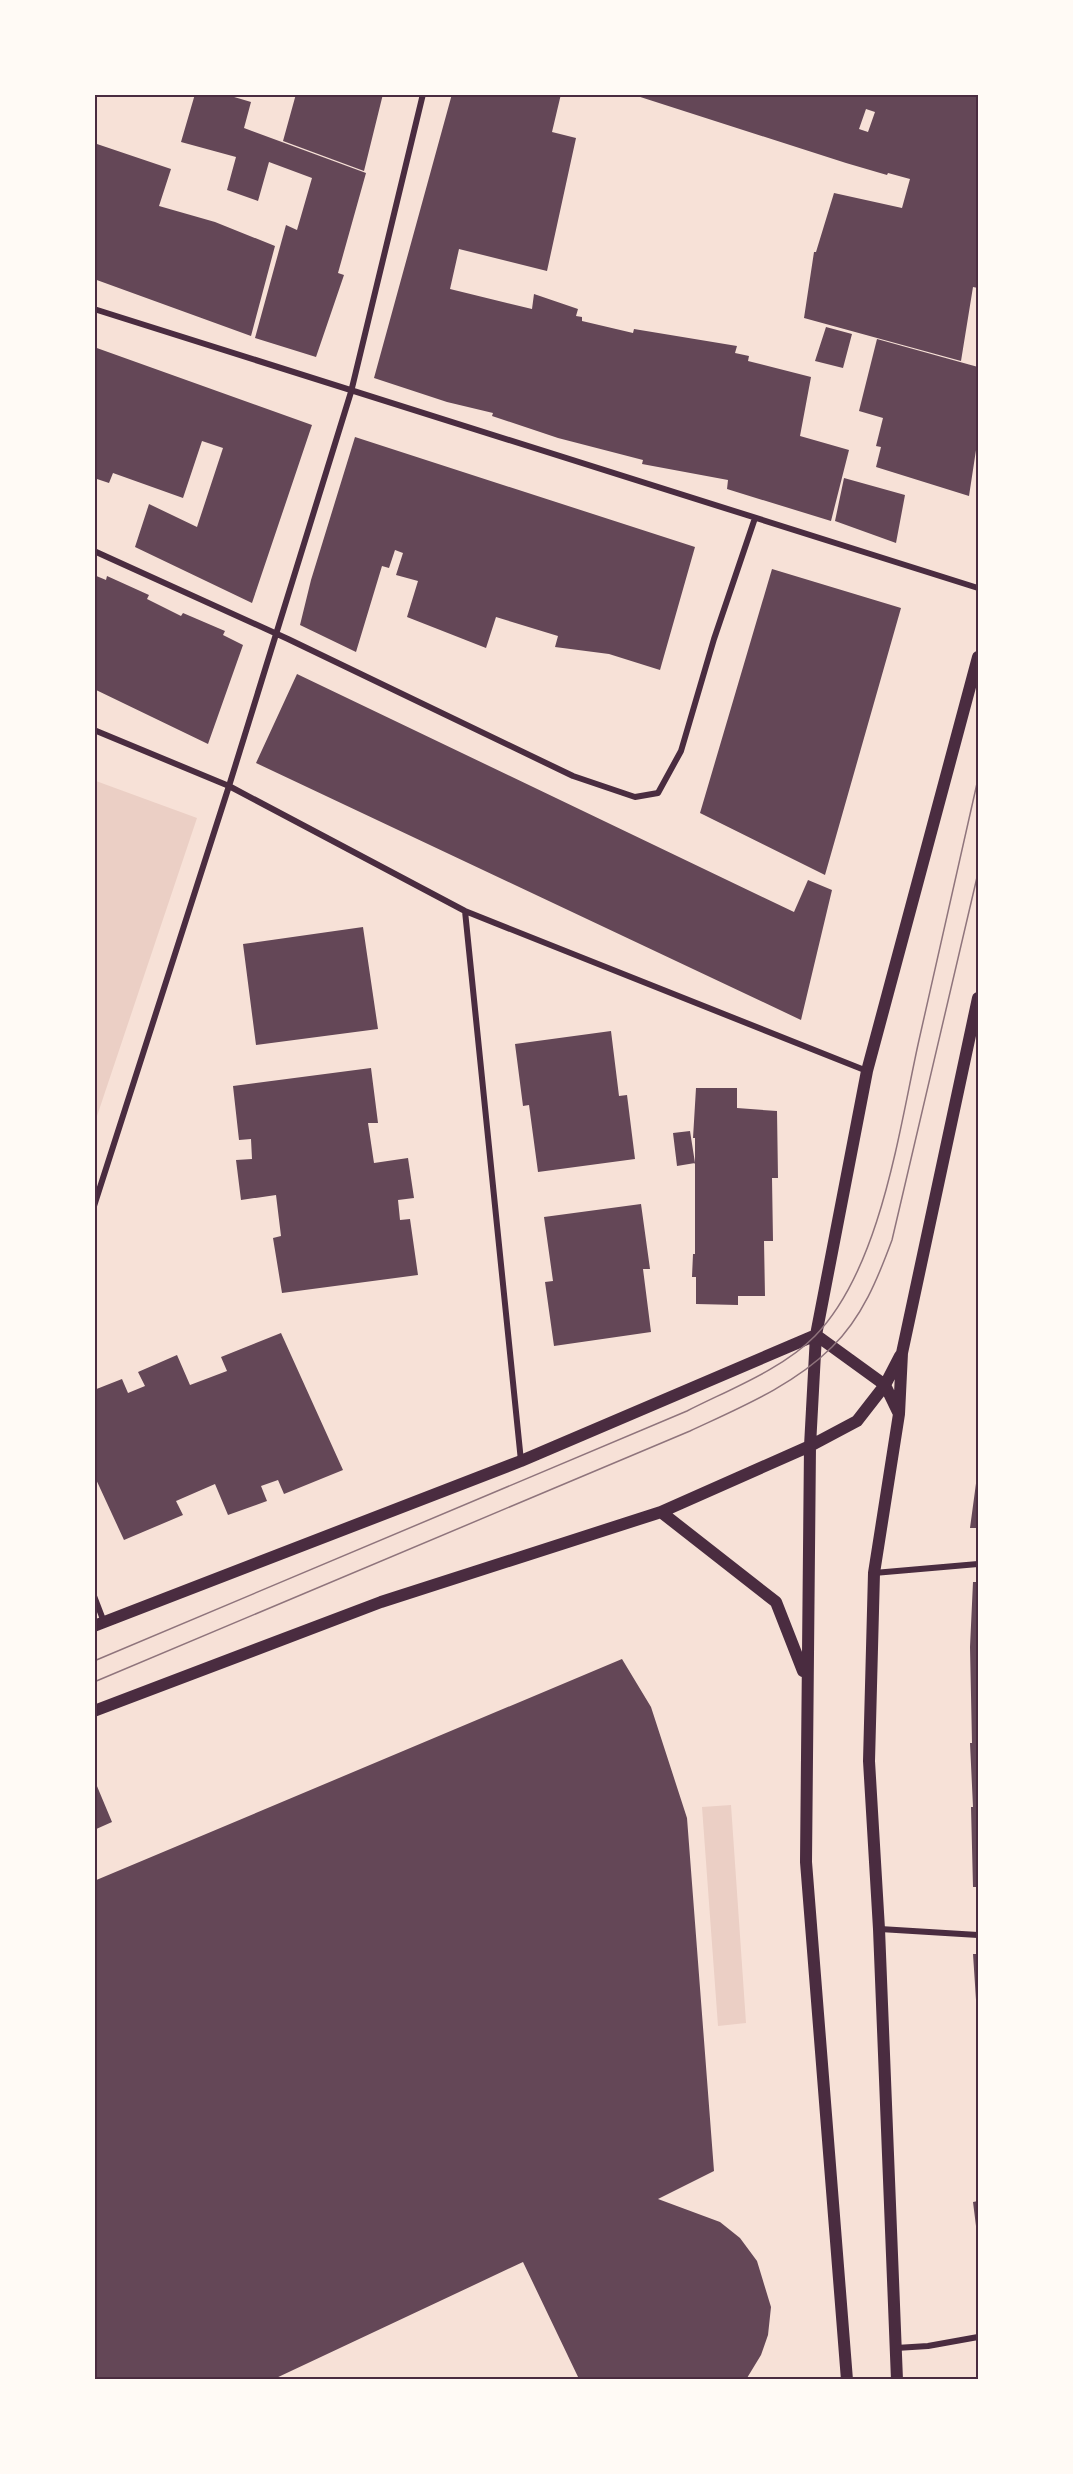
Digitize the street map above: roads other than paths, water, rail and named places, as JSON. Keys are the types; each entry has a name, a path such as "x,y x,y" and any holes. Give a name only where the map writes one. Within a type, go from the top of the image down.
{"main road":[{"path":"846,2379 806,1862 810,1446 816,1335 867,1071 978,657"},
{"path":"897,2379 879,1929 869,1761 874,1573 899,1414 902,1353 974,1037 978,998"},
{"path":"99,1624 521,1461 816,1335"},
{"path":"816,1335 885,1385 899,1414"},
{"path":"94,1712 381,1602 661,1512 810,1446 857,1421 885,1385 902,1353"},
{"path":"661,1512 777,1602 806,1679"}],"street":[{"path":"94,1206 230,786 351,392 423,94"},
{"path":"94,309 351,392 978,588"},
{"path":"94,551 276,634 573,776 635,797 658,793 681,751 714,639 754,518"},
{"path":"94,730 230,786 465,911 867,1071"},
{"path":"465,911 521,1461"},
{"path":"874,1573 978,1564"},
{"path":"94,1596 99,1624"},
{"path":"879,1929 978,1935"},
{"path":"896,2348 928,2346 978,2337"}],"tram line":[{"path":"94,1661 687,1411 771,1369 802,1348 815,1336 838,1307 856,1274 872,1236 884,1196 978,779"},
{"path":"94,1682 690,1431 783,1385 817,1361 843,1336 852,1323 875,1283 892,1240 978,873"}]}
